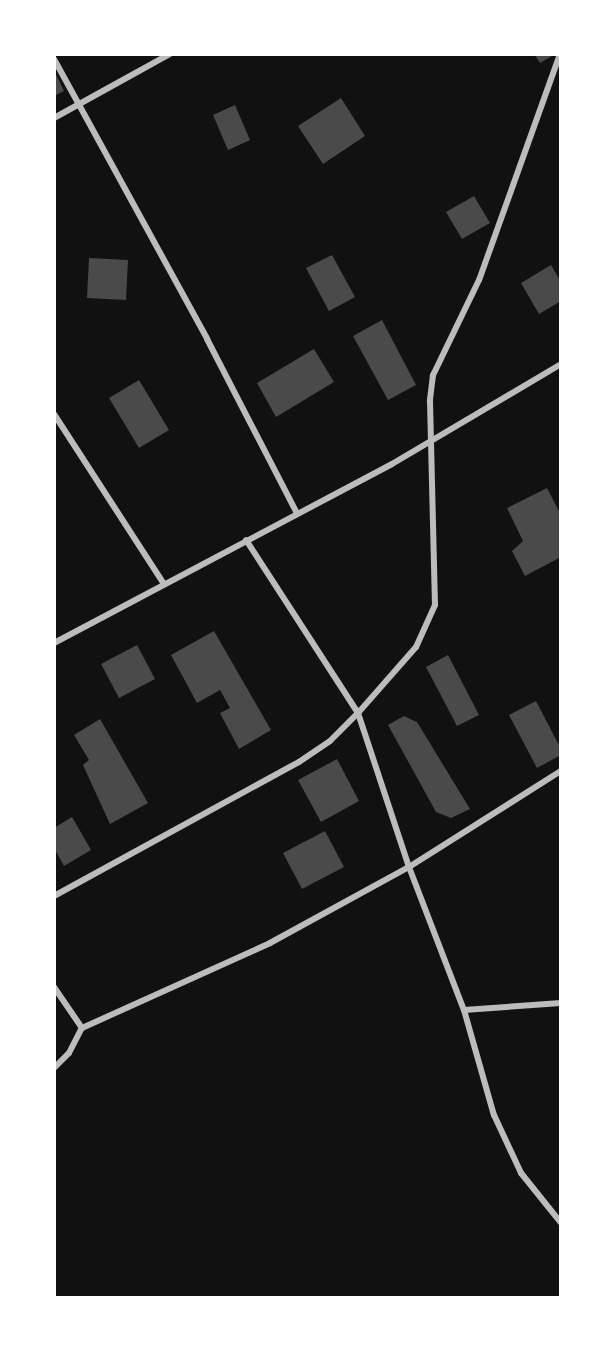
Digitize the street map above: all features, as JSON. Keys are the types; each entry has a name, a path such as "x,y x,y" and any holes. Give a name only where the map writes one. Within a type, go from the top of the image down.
{"street":[{"path":"54,118 170,54"},
{"path":"54,896 299,762 330,741 416,647 435,605 433,440 430,401 433,375 479,279 560,54"},
{"path":"54,59 207,339 297,513"},
{"path":"54,644 433,440 561,364"},
{"path":"54,414 164,584"},
{"path":"246,540 358,713 409,867 464,1010 494,1115 521,1173 561,1223"},
{"path":"54,1068 69,1053 82,1028 270,943 409,867 561,771"},
{"path":"54,987 82,1028"},
{"path":"464,1010 561,1003"}],"building":[{"path":"534,54 551,54 552,56 540,63"},
{"path":"54,70 64,91 54,96"},
{"path":"341,98 365,136 323,164 298,126"},
{"path":"235,105 250,140 228,150 213,115"},
{"path":"474,196 490,223 462,239 446,212"},
{"path":"332,255 355,297 329,311 306,268"},
{"path":"89,258 128,260 126,300 87,298"},
{"path":"551,265 561,282 561,301 539,314 521,283"},
{"path":"382,320 416,385 388,400 353,336"},
{"path":"314,349 334,382 276,417 257,383"},
{"path":"139,380 169,430 139,448 109,398"},
{"path":"547,488 561,515 561,557 525,576 512,551 523,541 507,508"},
{"path":"214,631 271,730 239,749 220,713 230,708 220,690 197,703 171,655"},
{"path":"137,645 155,679 119,698 101,664"},
{"path":"448,655 479,715 457,726 426,667"},
{"path":"536,701 561,749 561,755 537,768 509,715"},
{"path":"404,716 417,722 470,809 451,818 436,812 388,725"},
{"path":"100,719 148,803 110,824 83,765 89,760 74,735"},
{"path":"337,759 359,801 321,822 298,780"},
{"path":"72,817 91,850 64,866 54,848 54,828"},
{"path":"325,831 344,867 302,889 283,853"}]}
